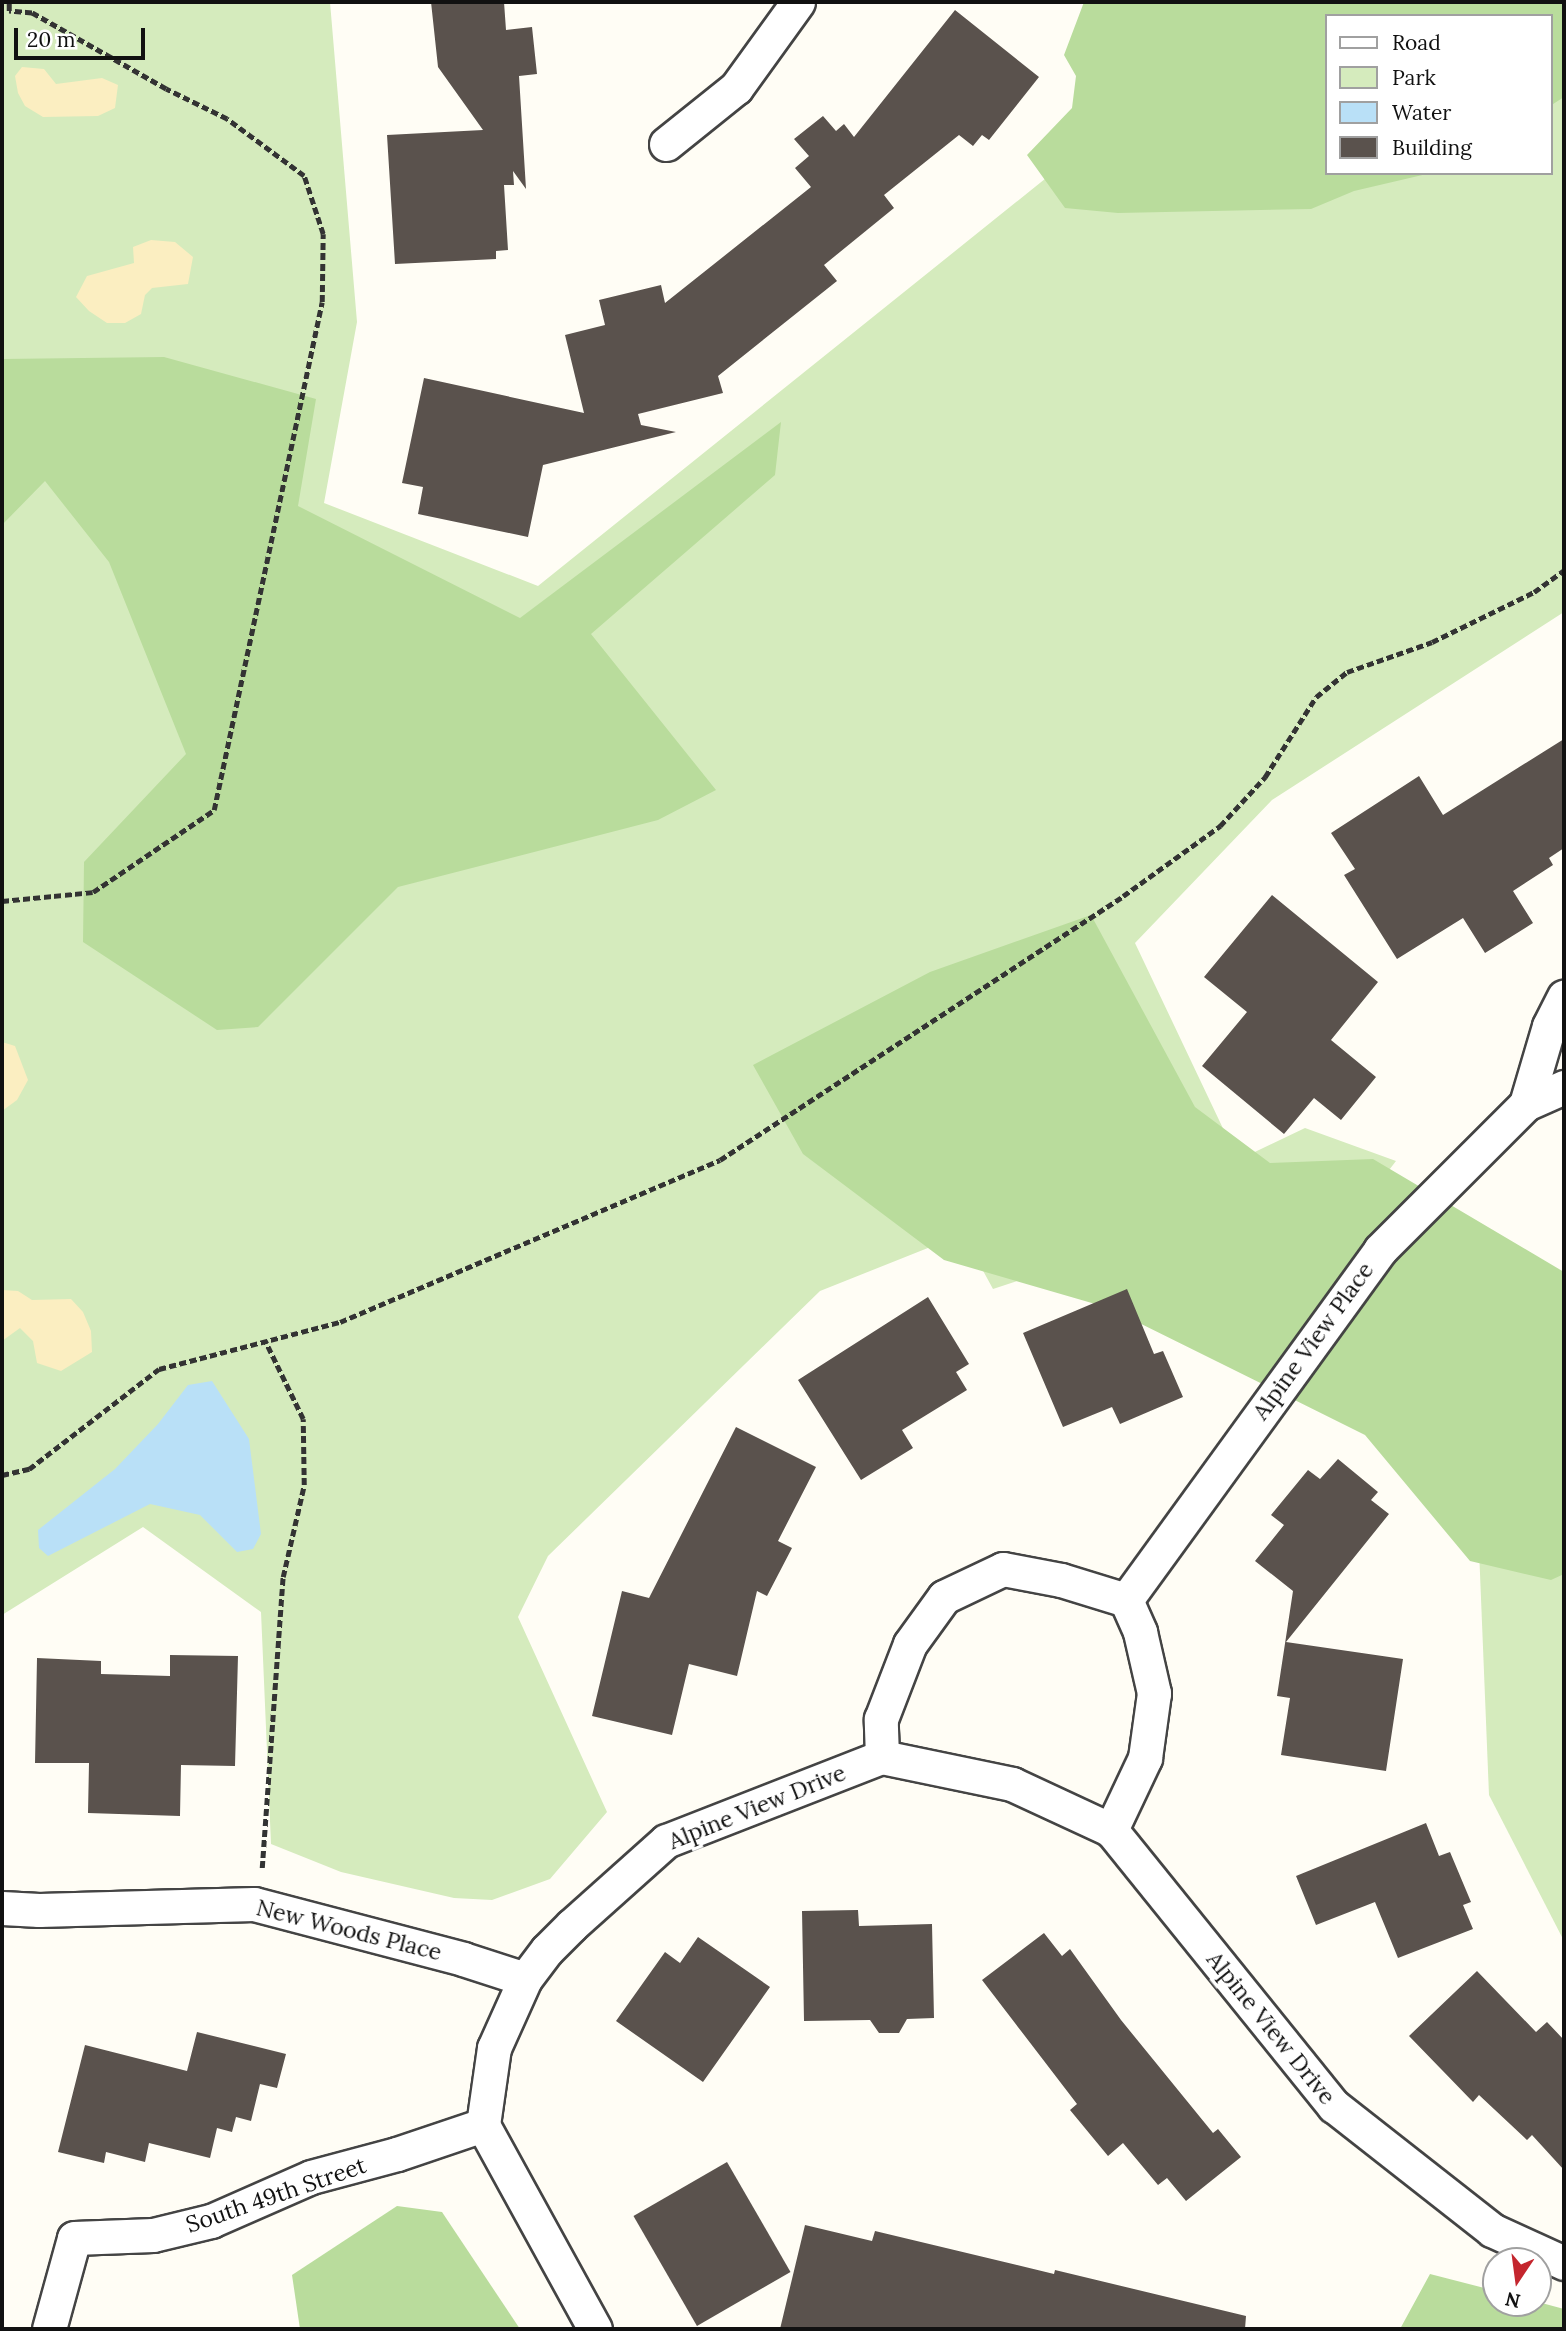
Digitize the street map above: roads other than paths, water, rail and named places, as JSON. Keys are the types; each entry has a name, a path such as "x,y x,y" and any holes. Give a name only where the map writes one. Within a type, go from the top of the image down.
{"street":[{"path":"666,144 736,89 798,2"},
{"name":"Alpine View Place","path":"1526,1104 1549,1026 1564,997"},
{"name":"Alpine View Place","path":"1126,1600 1380,1250 1526,1104 1564,1087"},
{"path":"882,1757 881,1719 910,1644 944,1597 1003,1569 1061,1580 1126,1600 1140,1632 1154,1693 1145,1758 1111,1830"},
{"name":"Alpine View Drive","path":"483,2125 494,2048 525,1979 547,1950 572,1925 666,1841 882,1757 1012,1784 1111,1830 1334,2106 1492,2230 1564,2263"},
{"name":"New Woods Place","path":"2,1908 38,1910 254,1904 463,1959 525,1979"},
{"path":"483,2125 595,2329"},
{"name":"South 49th Street","path":"49,2329 74,2238 153,2235 211,2221 311,2177 397,2154 483,2125"}],"water":[{"path":"212,1381 249,1439 261,1534 253,1549 237,1552 200,1515 150,1504 48,1556 39,1548 38,1530 115,1469 158,1424 188,1385"}]}
